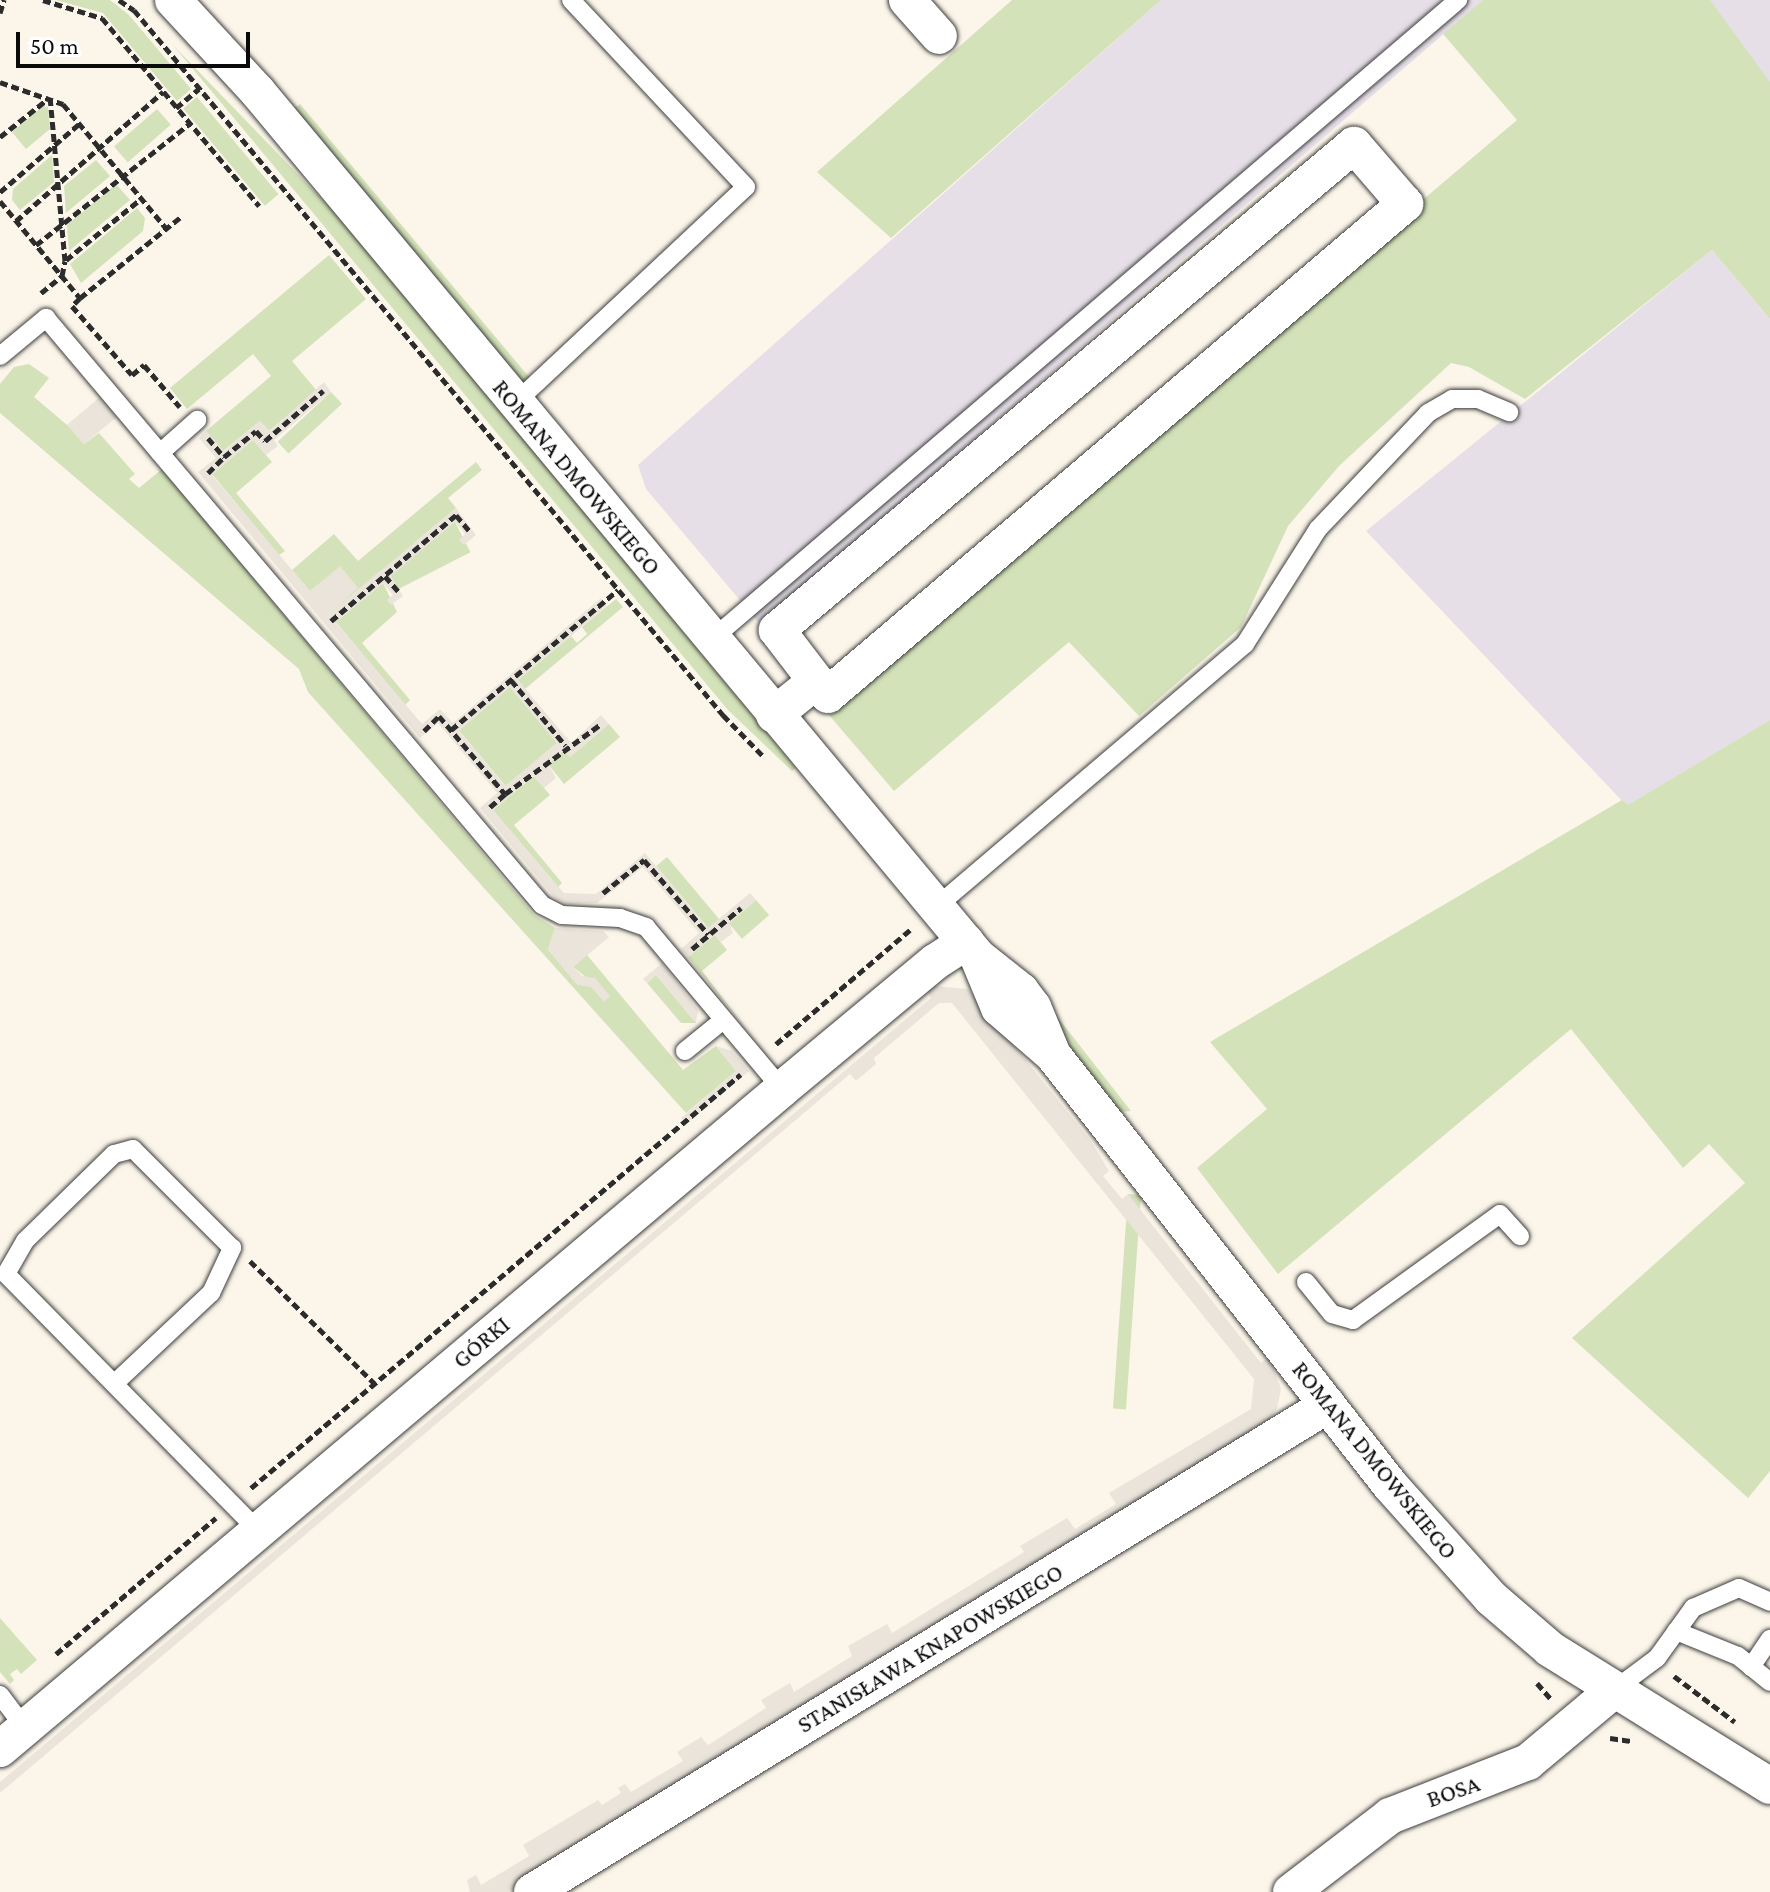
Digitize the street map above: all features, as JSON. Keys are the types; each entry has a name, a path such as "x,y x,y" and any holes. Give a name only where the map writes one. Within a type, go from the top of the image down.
{"street":[{"name":"ROMANA DMOWSKIEGO","path":"173,0 257,91 774,715 923,918 972,950 999,1008 1053,1055 1410,1509 1491,1598 1550,1649 1770,1786"},
{"path":"907,0 939,36"},
{"path":"1354,145 1405,204 828,695 816,681 777,630 1354,145"},
{"path":"774,715 816,681"},
{"name":"GÓRKI","path":"12,1738 935,962 972,950"},
{"name":"STANISŁAWA KNAPOWSKIEGO","path":"532,1892 1328,1405"},
{"name":"BOSA","path":"1291,1892 1390,1816 1528,1762 1614,1690"}],"lane":[{"path":"515,403 746,187 571,0"},
{"path":"711,640 1458,0"},
{"path":"0,356 46,318 542,905 562,915 620,918 646,927 782,1089"},
{"path":"923,918 1245,644 1318,529 1428,413 1452,399 1465,399 1509,412"},
{"path":"160,453 195,422"},
{"path":"685,1051 722,1021"},
{"path":"115,1383 211,1293 232,1248 133,1149 114,1154 25,1241 3,1271 258,1530"},
{"path":"1306,1282 1332,1314 1360,1318 1500,1214 1520,1236"},
{"path":"1614,1690 1657,1658 1693,1608 1739,1588 1770,1602"},
{"path":"1676,1631 1751,1667 1770,1682"},
{"path":"1751,1667 1770,1639"},
{"path":"0,1695 12,1738"}],"path":[{"path":"0,13 4,0"},
{"path":"43,0 102,18 259,206"},
{"path":"119,0 134,10"},
{"path":"0,82 50,97 79,124 166,228"},
{"path":"176,108 199,89"},
{"path":"16,221 101,150 163,92"},
{"path":"0,137 50,97"},
{"path":"50,97 63,223 65,261 62,276"},
{"path":"0,192 79,124"},
{"path":"36,245 120,174 190,124"},
{"path":"65,261 142,198"},
{"path":"0,201 80,298"},
{"path":"182,216 72,306 132,375 144,365 224,457"},
{"path":"217,483 208,472 224,457 256,431 265,441 323,391"},
{"path":"330,621 456,515 471,533"},
{"path":"385,576 398,591"},
{"path":"451,730 618,590"},
{"path":"320,609 339,632"},
{"path":"511,680 570,751 601,724"},
{"path":"414,721 423,732 439,716 505,794"},
{"path":"496,821 486,810 565,745"},
{"path":"591,902 644,860 708,934 741,908"},
{"path":"51,1658 923,918"},
{"path":"232,1248 375,1384"},
{"path":"1670,1664 1676,1681 1740,1725"}],"shaded area":[{"path":"1161,0 1483,0 760,624 646,489 638,465"},
{"path":"1628,0 1770,0 1770,185"},
{"path":"1712,250 1770,319 1770,720 1627,806 1366,531"},
{"path":"324,382 331,392 274,440 278,446 266,455 253,440 212,475 310,591 340,566 358,588 329,614 456,508 476,535 464,545 459,540 465,534 455,522 391,576 403,596 391,605 387,600 393,595 383,583 336,622 422,724 440,709 453,723 601,598 607,606 518,680 571,743 601,715 609,724 570,757 563,751 548,764 556,778 544,788 533,776 493,810 564,893 596,894 645,853 708,928 750,893 756,900 729,923 733,933 721,942 715,935 688,957 681,949 699,933 643,867 597,903 566,904 554,897 480,808 497,793 438,723 420,738 198,472 216,458 199,438 206,431 224,451 260,421 270,431","holes":["510,687 557,743 505,786 459,731"]},
{"path":"100,397 117,417 84,445 67,425"},
{"path":"555,928 603,931 609,937 573,967 582,976 595,978 610,996 604,1002 591,987 577,985 548,950"},
{"path":"662,963 698,1010 696,1023 656,975 647,983 643,979"},
{"path":"934,986 968,989 1091,1141 1109,1171 1103,1176 1122,1199 1128,1194 1261,1363 1269,1357 1281,1389 1277,1409 1266,1424 508,1892 470,1892 467,1880 476,1875 481,1885 529,1856 523,1845 598,1800 602,1805 621,1793 618,1788 625,1784 631,1792 683,1761 677,1752 701,1737 708,1745 766,1708 761,1700 790,1683 794,1692 852,1656 848,1646 887,1624 892,1633 1024,1552 1020,1546 1067,1518 1075,1529 1116,1504 1109,1493 1251,1409 1254,1379 952,1003 939,1003 874,1058 876,1064 856,1081 850,1074 0,1793 0,1782 931,998 926,990"},
{"path":"716,1046 732,1051 749,1071 686,1124 681,1118 736,1071"}],"green space":[{"path":"56,0 110,0 129,15 191,89 177,101 103,13"},
{"path":"1012,0 1161,0 891,238 817,172"},
{"path":"1483,0 1710,0 1770,82 1770,319 1712,250 1525,399 1469,367 1451,363 1339,466 1288,526 1241,627 1139,716 1069,642 894,791 823,708 1517,120 1443,34"},
{"path":"172,44 337,215 796,768 792,771 728,710"},
{"path":"197,97 279,194 265,206 183,109"},
{"path":"300,104 531,379 524,385 293,110"},
{"path":"43,106 48,107 50,129 26,149 12,132"},
{"path":"157,109 171,125 128,162 114,146"},
{"path":"52,155 54,182 20,210 12,200 13,189"},
{"path":"96,160 110,176 66,213 64,186"},
{"path":"116,184 130,200 69,251 67,225"},
{"path":"137,208 145,218 143,231 81,283 70,264"},
{"path":"329,255 366,299 292,361 317,391 269,431 260,421 223,451 206,431 271,376 253,354 187,409 170,388"},
{"path":"29,364 49,378 34,397 87,442 99,433 135,474 129,479 139,488 162,469 534,915 555,928 548,950 591,986 610,996 573,967 587,955 683,1070 716,1046 736,1071 686,1113 308,692 299,669 0,413 0,384 14,367"},
{"path":"331,392 342,404 289,453 278,442"},
{"path":"253,440 272,462 236,493 285,551 279,555 212,474"},
{"path":"476,462 482,470 448,498 456,508 329,614 341,567 310,591 292,570 334,534 358,561"},
{"path":"455,522 470,552 396,590 380,560"},
{"path":"383,583 397,612 362,643 410,700 405,705 336,622"},
{"path":"616,599 623,607 525,689 518,680 571,636 577,643 587,634 582,627"},
{"path":"510,687 557,743 506,786 459,730"},
{"path":"1770,720 1770,1471 1748,1498 1572,1338 1745,1183 1709,1144 1683,1168 1571,1029 1278,1274 1197,1168 1267,1109 1210,1042 1622,800 1628,805"},
{"path":"609,724 620,737 564,784 548,764 564,750 570,757"},
{"path":"534,776 550,795 514,825 562,883 558,887 493,810"},
{"path":"667,857 719,919 708,928 656,866"},
{"path":"756,900 769,915 742,939 729,924"},
{"path":"715,935 727,950 702,971 748,1031 688,957"},
{"path":"656,975 696,1023 681,1023 647,983"},
{"path":"1037,991 1131,1111 1118,1112 1071,1051"},
{"path":"1128,1194 1141,1195 1126,1409 1113,1408"},
{"path":"0,1618 37,1660 21,1674 17,1669 10,1674 14,1680 10,1684 0,1672"}]}
